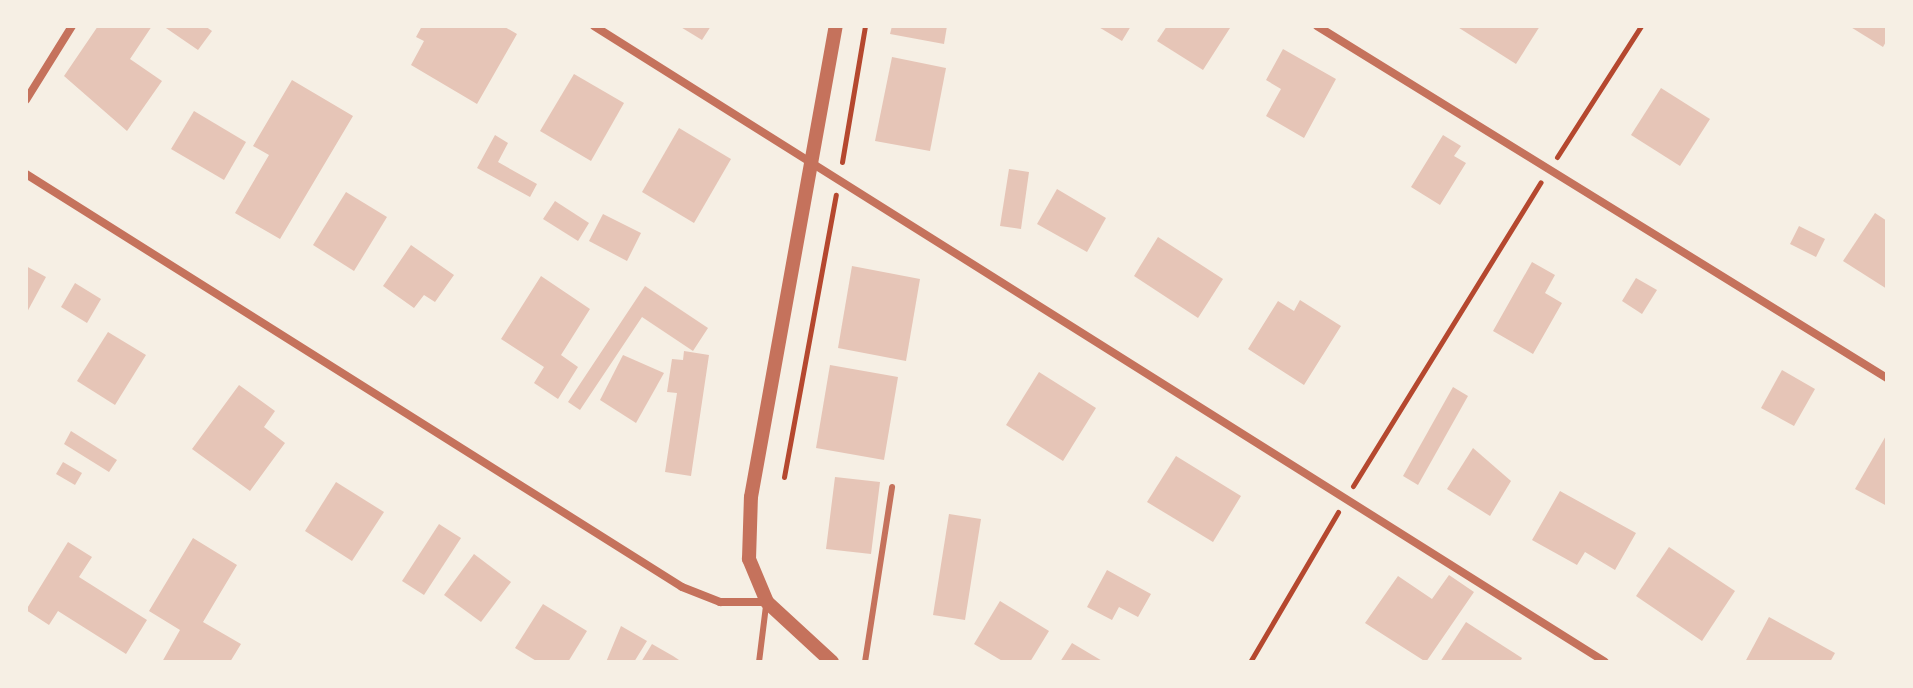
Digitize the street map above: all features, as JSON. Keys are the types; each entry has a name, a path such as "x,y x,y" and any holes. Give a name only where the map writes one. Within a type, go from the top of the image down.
{"street":[{"path":"26,100 72,26"},
{"path":"594,26 839,178 1344,501 1605,662"},
{"path":"832,662 767,602 749,559 751,497 836,26"},
{"path":"1317,26 1547,172 1887,378"},
{"path":"26,174 682,587 720,602 767,602"}],"lane":[{"path":"865,662 892,487"},
{"path":"759,662 767,602"}],"path":[{"path":"784,477 865,26"},
{"path":"1251,660 1344,501 1641,26"}],"building":[{"path":"98,26 152,26 130,59 162,81 127,131 64,76"},
{"path":"163,26 205,26 212,31 198,50"},
{"path":"422,26 503,26 517,34 477,104 411,65 424,41 416,37"},
{"path":"679,26 711,26 702,40"},
{"path":"892,26 947,26 944,44 890,34"},
{"path":"1097,26 1131,26 1122,41"},
{"path":"1167,26 1230,28 1203,70 1157,41"},
{"path":"1456,26 1540,26 1516,64"},
{"path":"1849,26 1887,26 1887,40 1883,47"},
{"path":"1283,49 1336,79 1304,138 1266,116 1281,89 1266,80"},
{"path":"892,57 946,68 930,151 875,141"},
{"path":"574,74 624,103 591,161 540,131"},
{"path":"292,80 353,116 280,239 235,213 269,155 253,146"},
{"path":"1661,88 1710,119 1680,166 1631,135"},
{"path":"194,111 246,142 224,180 171,149"},
{"path":"679,128 731,159 694,223 642,192"},
{"path":"495,135 508,143 498,162 537,184 530,197 477,168"},
{"path":"1443,135 1461,146 1454,156 1466,163 1440,205 1411,187"},
{"path":"1009,169 1029,172 1021,229 1000,226"},
{"path":"1057,189 1106,218 1087,252 1037,224"},
{"path":"346,192 387,217 354,271 313,245"},
{"path":"555,201 589,223 578,241 543,219"},
{"path":"1875,213 1887,221 1887,289 1843,261"},
{"path":"603,214 641,233 627,261 589,241"},
{"path":"1799,226 1825,239 1816,257 1790,244"},
{"path":"1158,237 1223,279 1198,318 1134,276"},
{"path":"411,245 454,275 435,302 424,295 414,308 383,286"},
{"path":"1532,262 1555,275 1545,293 1562,303 1533,354 1493,331"},
{"path":"26,266 46,277 26,314"},
{"path":"852,266 920,279 906,361 838,348"},
{"path":"541,276 590,309 561,355 578,367 558,399 534,383 544,367 501,339"},
{"path":"1636,278 1657,290 1642,314 1622,301"},
{"path":"75,283 101,299 87,323 61,307"},
{"path":"645,286 708,328 693,351 642,317 580,410 568,402"},
{"path":"1300,300 1341,326 1304,385 1248,349 1278,301 1294,311"},
{"path":"108,332 146,355 115,405 77,381"},
{"path":"684,351 709,355 691,476 665,472 677,393 667,392 672,359 683,360"},
{"path":"623,355 664,373 636,423 600,400"},
{"path":"830,365 898,377 884,460 816,448"},
{"path":"1782,370 1815,389 1794,426 1761,408"},
{"path":"1039,372 1096,408 1063,461 1006,425"},
{"path":"239,385 275,411 264,427 285,443 250,491 192,449"},
{"path":"1453,387 1468,396 1418,485 1403,476"},
{"path":"71,431 117,460 109,472 64,444"},
{"path":"1887,434 1887,506 1855,489"},
{"path":"1473,448 1511,481 1490,516 1447,489"},
{"path":"1176,456 1241,496 1213,542 1147,502"},
{"path":"63,462 82,473 75,485 56,474"},
{"path":"835,477 880,482 871,554 826,549"},
{"path":"336,482 384,512 352,561 305,531"},
{"path":"1560,491 1636,533 1615,570 1585,552 1577,565 1532,540"},
{"path":"949,514 981,519 965,620 933,615"},
{"path":"439,524 461,538 424,595 402,581"},
{"path":"193,538 237,565 203,622 241,644 230,662 162,662 180,630 149,611"},
{"path":"68,542 92,557 79,577 147,620 126,654 58,611 49,625 26,610"},
{"path":"1669,547 1735,591 1702,641 1636,596"},
{"path":"474,554 511,582 481,622 444,595"},
{"path":"1107,570 1151,594 1138,617 1119,607 1112,620 1087,607"},
{"path":"1449,575 1474,592 1426,662 1365,623 1398,576 1432,599"},
{"path":"1000,601 1049,631 1030,662 1004,662 974,644"},
{"path":"543,604 587,631 568,662 538,662 515,648"},
{"path":"1769,617 1835,653 1830,662 1745,662"},
{"path":"1466,622 1522,658 1520,662 1440,662"},
{"path":"621,626 647,641 634,662 606,662"},
{"path":"1072,643 1104,662 1060,662"},
{"path":"652,644 673,656 682,662 641,662"}]}
